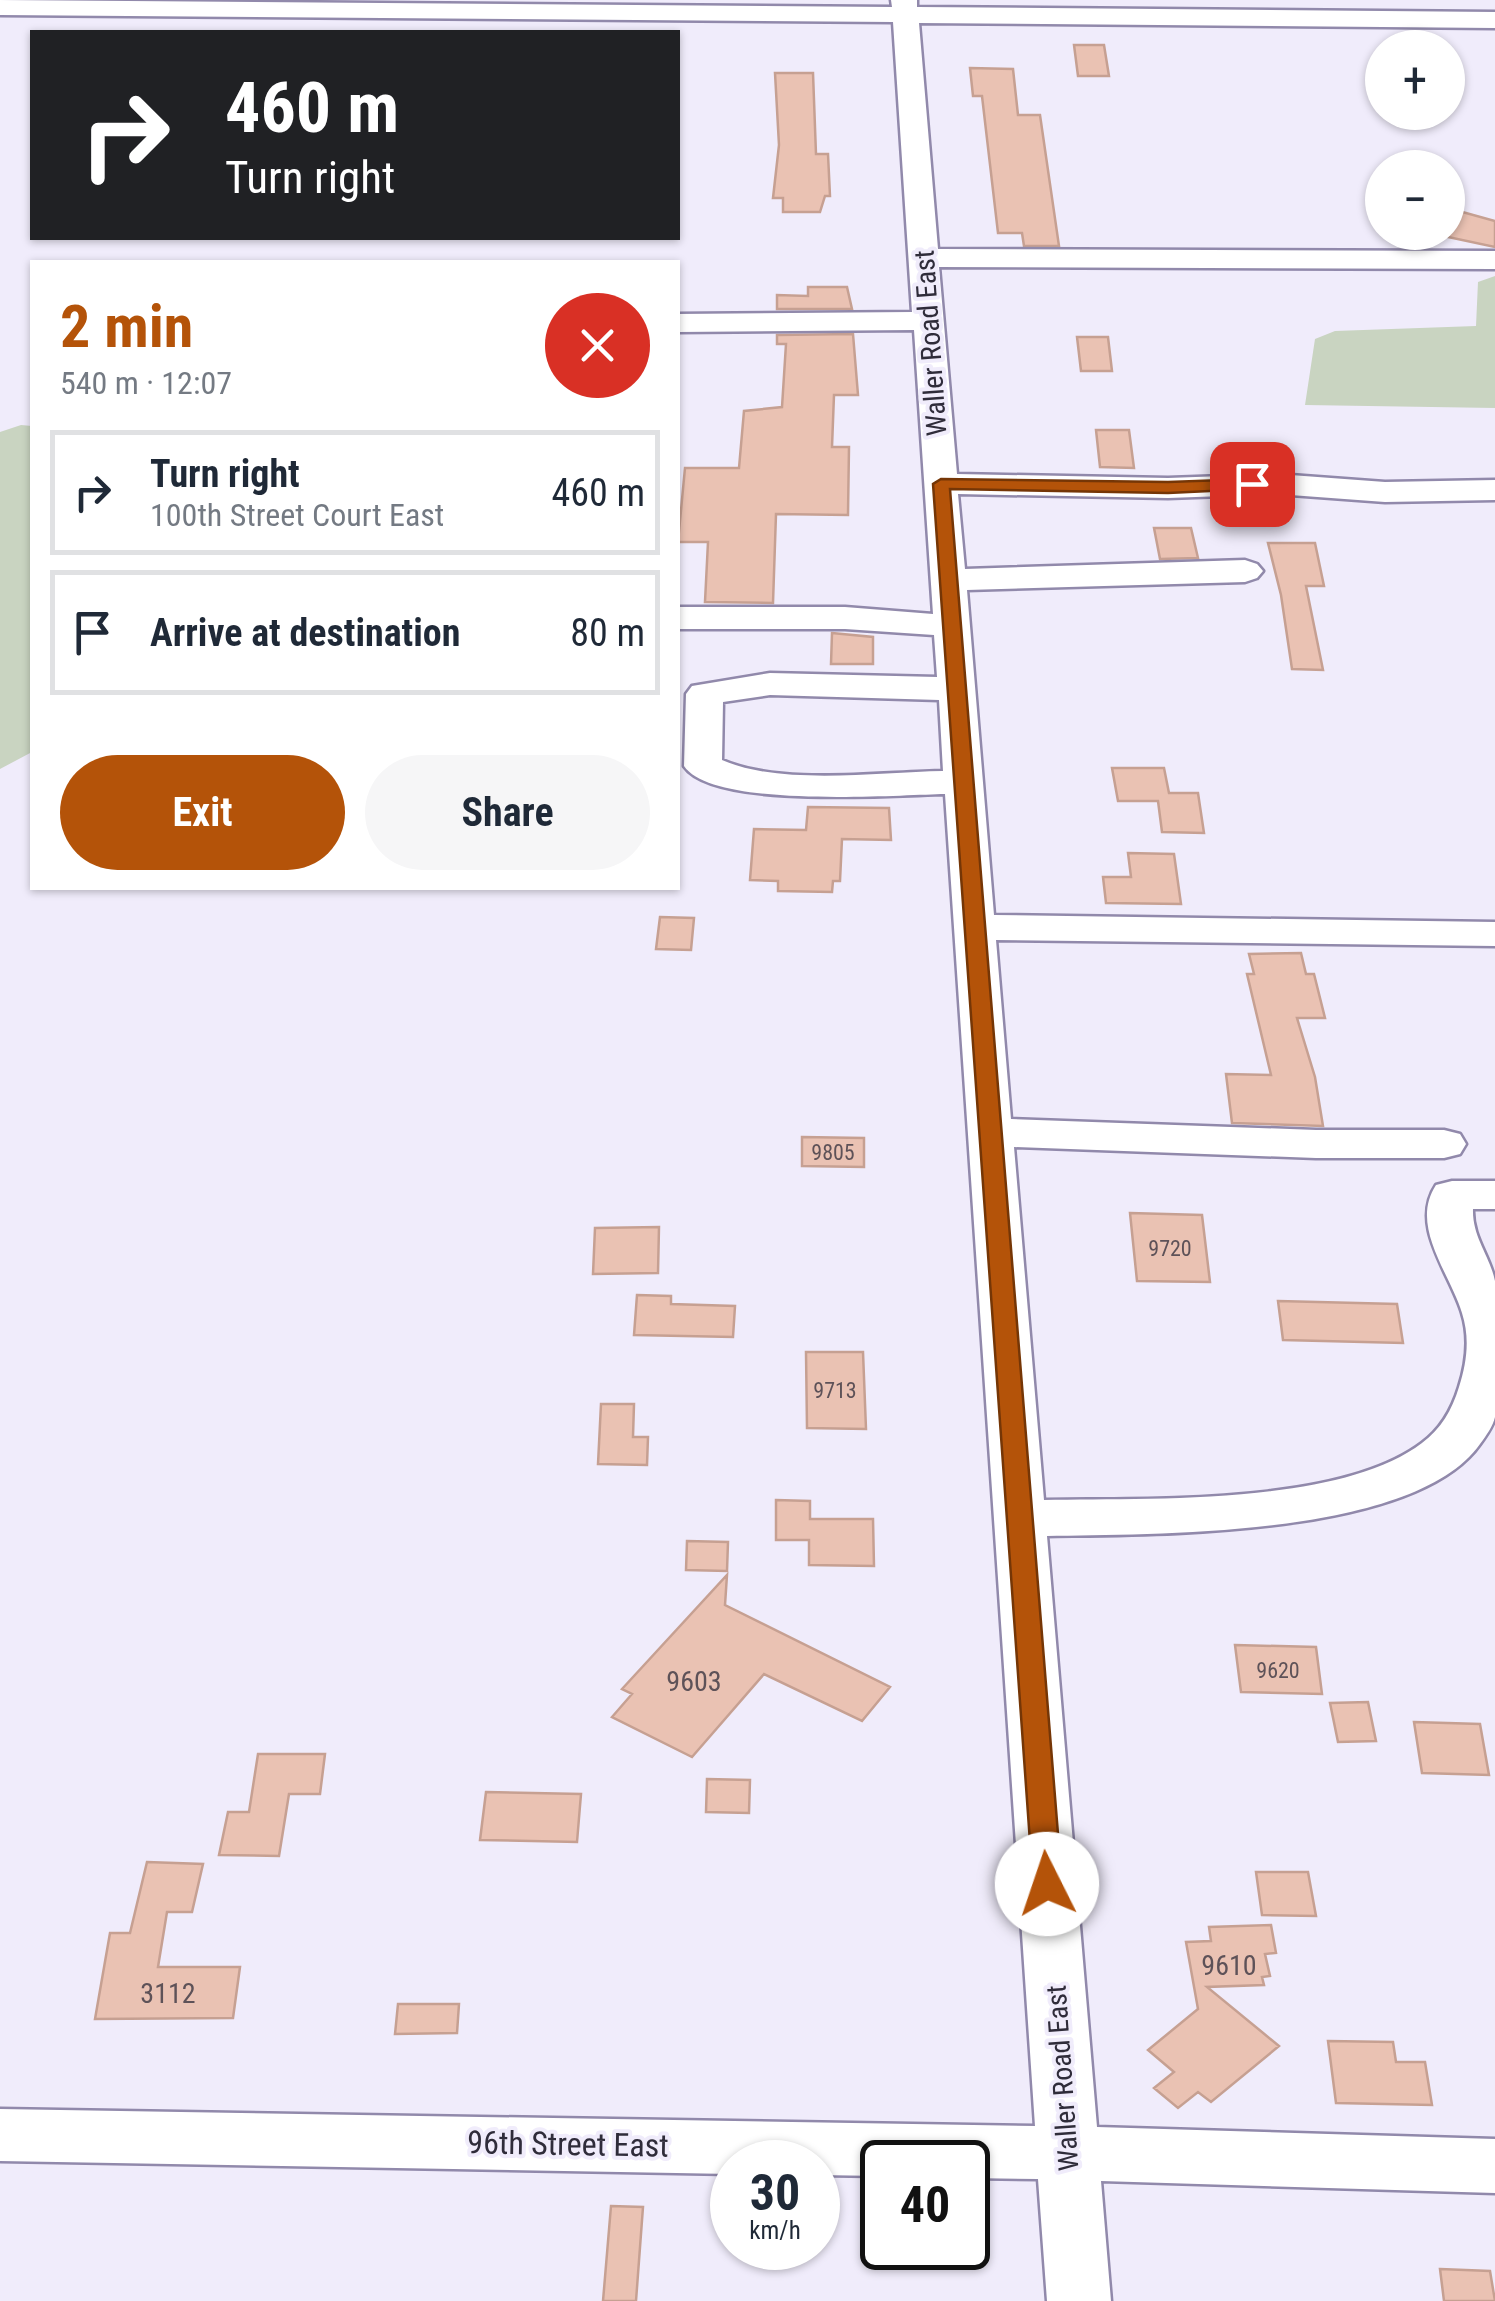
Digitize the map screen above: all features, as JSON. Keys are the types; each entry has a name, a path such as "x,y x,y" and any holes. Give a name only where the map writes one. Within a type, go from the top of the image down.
{"street":[{"path":"0,7 904,7 1495,20"},
{"name":"Waller Road East","path":"904,7 1080,2301"},
{"path":"924,258 1495,260"},
{"path":"680,323 928,322"},
{"path":"941,484 1168,488 1264,484 1386,492 1495,490"},
{"path":"948,580 1245,571"},
{"path":"680,618 845,618 952,626"},
{"path":"957,689 770,684 706,694 702,766 718,776 764,782 964,782"},
{"path":"975,927 1495,934"},
{"path":"990,1132 1316,1144 1444,1144"},
{"path":"1020,1518 1220,1511 1358,1495 1436,1459 1472,1422 1493,1350 1492,1327 1454,1236 1449,1206 1452,1195 1495,1195"},
{"name":"96th Street East","path":"0,2135 1068,2153 1495,2166"}],"green space":[{"path":"1495,276 1495,408 1305,405 1315,339 1335,331 1476,326 1478,282"},
{"path":"30,426 30,753 0,769 0,432"}],"building":[{"path":"1074,45 1104,45 1109,76 1078,76"},
{"path":"970,68 1013,69 1018,115 1040,115 1059,246 1024,246 1022,233 998,233 982,96 973,96"},
{"path":"775,73 813,73 816,154 828,154 830,196 825,196 820,212 783,212 783,198 773,198 779,145"},
{"path":"1465,213 1495,221 1495,247 1465,241"},
{"path":"808,287 847,287 852,309 777,309 777,295 808,296"},
{"path":"853,334 858,395 834,395 832,447 849,447 848,515 776,514 773,603 705,602 708,542 680,542 685,468 739,468 744,411 782,407 786,344 777,344 777,335"},
{"path":"1077,337 1108,337 1112,371 1081,371"},
{"path":"1096,430 1129,430 1134,468 1100,467"},
{"path":"1154,528 1191,528 1198,558 1160,559"},
{"path":"1268,543 1315,543 1324,586 1306,586 1323,670 1292,669 1281,595"},
{"path":"832,633 873,637 873,664 831,664"},
{"path":"1112,768 1164,768 1169,793 1198,793 1204,833 1162,832 1158,801 1118,801"},
{"path":"808,807 889,808 891,840 842,839 840,881 833,881 832,892 778,891 778,881 750,880 754,829 806,830"},
{"path":"1128,853 1174,854 1181,904 1106,903 1103,877 1131,877"},
{"path":"660,917 694,918 691,950 656,949"},
{"path":"1301,953 1306,974 1314,974 1325,1018 1297,1018 1315,1077 1323,1126 1232,1123 1226,1074 1271,1075 1247,974 1254,974 1249,954"},
{"path":"802,1137 864,1138 864,1167 802,1166"},
{"path":"1130,1213 1202,1215 1210,1282 1137,1281"},
{"path":"659,1227 658,1273 593,1274 595,1228"},
{"path":"637,1295 671,1296 671,1304 735,1306 733,1337 634,1335"},
{"path":"1278,1301 1397,1304 1403,1343 1283,1340"},
{"path":"806,1352 863,1352 866,1429 807,1428"},
{"path":"601,1404 634,1404 633,1437 648,1437 647,1465 598,1464"},
{"path":"776,1500 810,1501 810,1519 873,1519 874,1566 809,1565 809,1540 776,1540"},
{"path":"687,1541 728,1542 727,1571 686,1570"},
{"path":"727,1575 725,1605 890,1687 862,1721 764,1674 692,1757 612,1717 632,1694 622,1689"},
{"path":"1235,1645 1316,1647 1322,1694 1241,1692"},
{"path":"1368,1702 1376,1741 1338,1742 1330,1703"},
{"path":"1414,1722 1480,1724 1489,1775 1422,1773"},
{"path":"258,1754 325,1754 320,1794 289,1794 279,1856 219,1855 228,1812 249,1812"},
{"path":"707,1779 750,1780 749,1813 706,1812"},
{"path":"486,1792 581,1794 577,1842 480,1840"},
{"path":"147,1862 203,1864 192,1912 167,1912 158,1967 240,1967 233,2018 95,2019 110,1933 130,1933"},
{"path":"1256,1872 1308,1872 1316,1916 1262,1915"},
{"path":"1271,1925 1276,1953 1265,1954 1270,1976 1262,1977 1264,1985 1207,1987 1279,2046 1211,2102 1198,2092 1178,2108 1154,2088 1174,2072 1148,2050 1198,2009 1186,1942 1211,1941 1209,1927"},
{"path":"398,2004 459,2004 457,2033 395,2034"},
{"path":"1328,2041 1393,2042 1396,2062 1425,2062 1432,2105 1336,2103"},
{"path":"611,2206 643,2207 636,2301 603,2301"},
{"path":"1440,2269 1490,2271 1495,2301 1444,2301"}],"route":[{"path":"1047,1884 941,484 1168,488 1252,484"}]}
